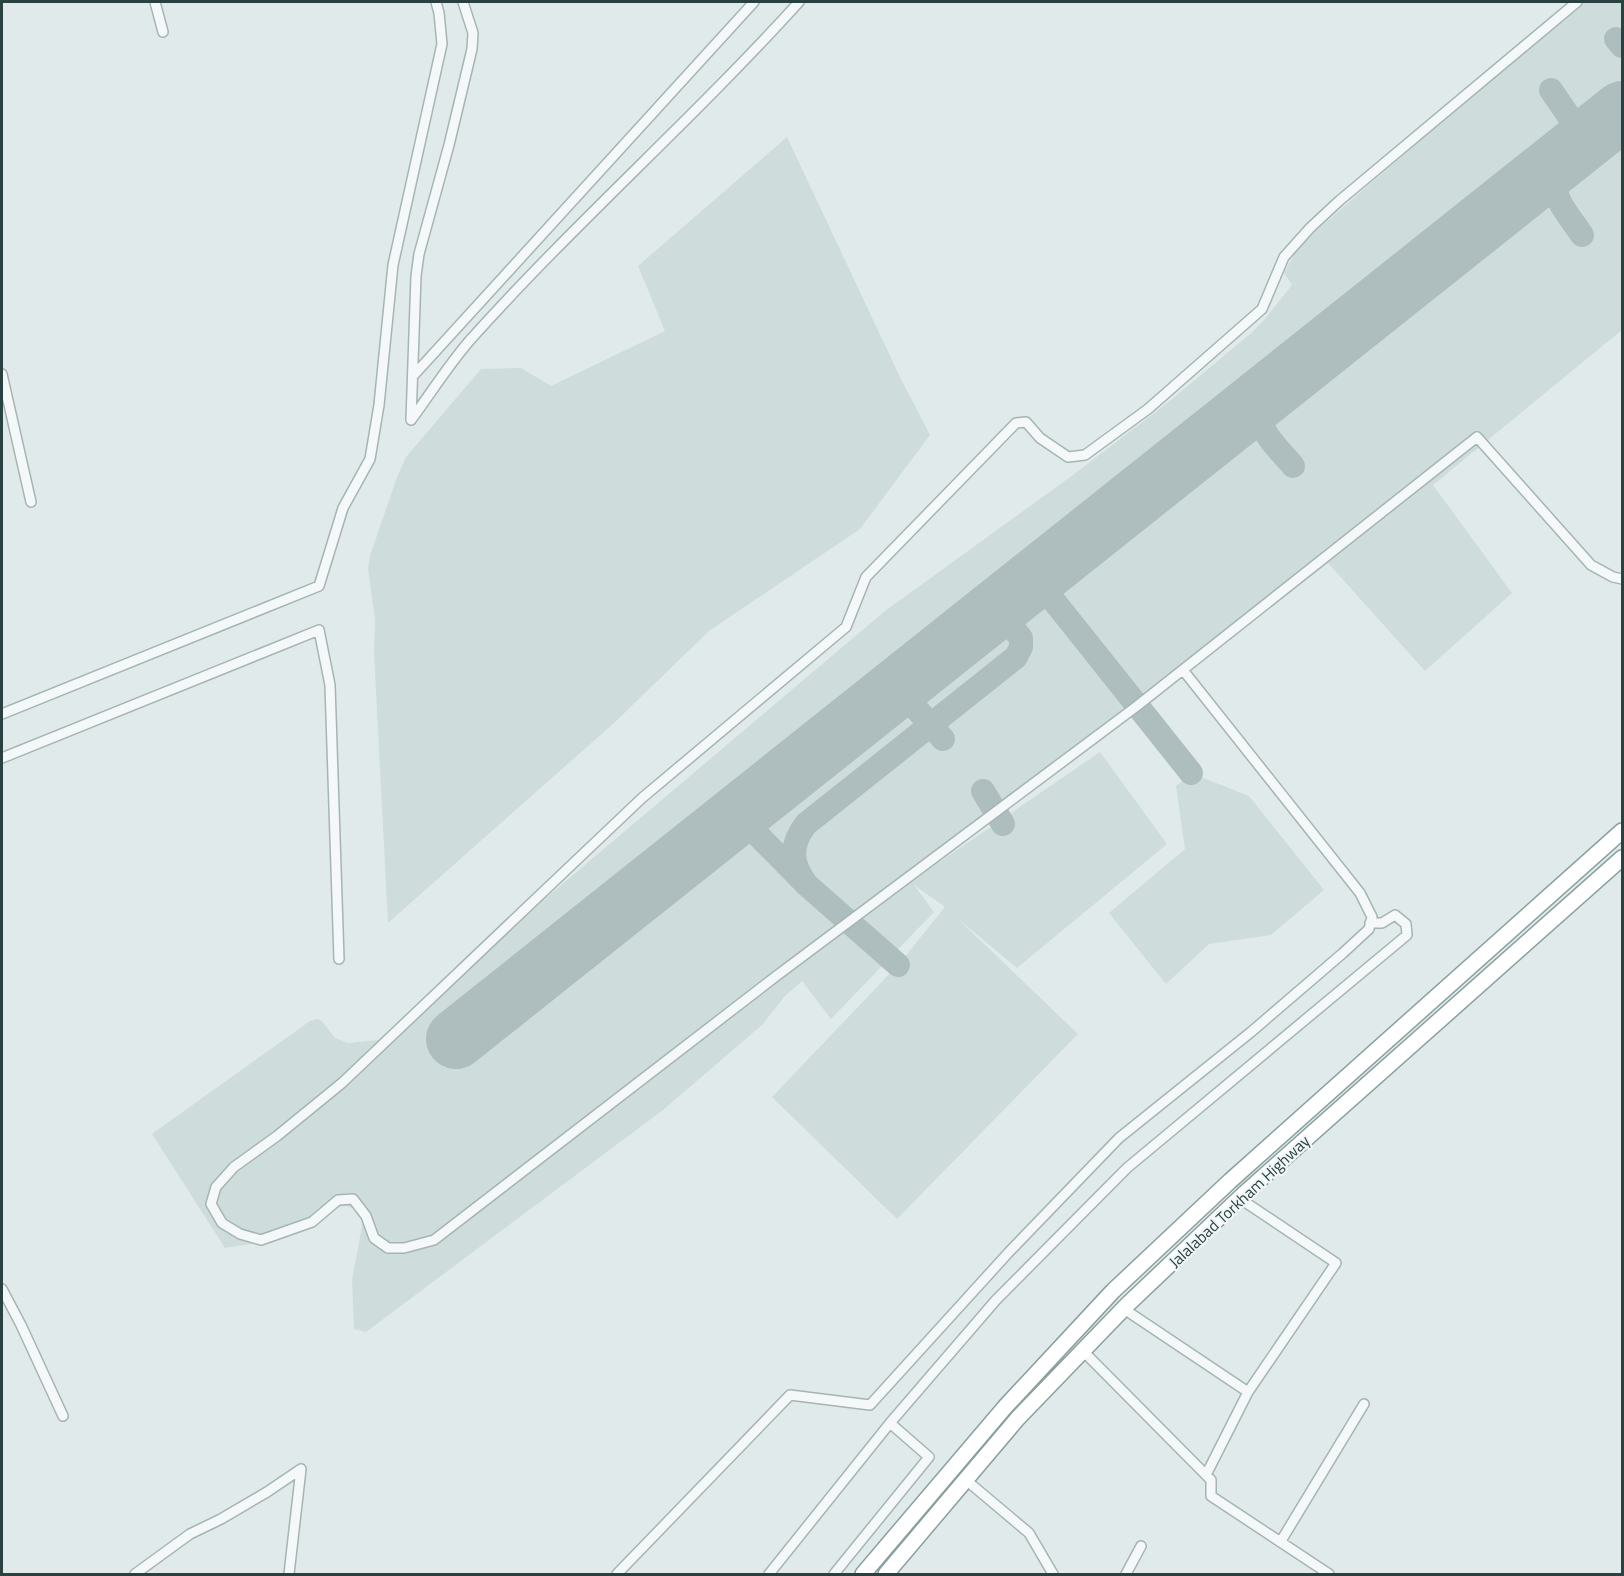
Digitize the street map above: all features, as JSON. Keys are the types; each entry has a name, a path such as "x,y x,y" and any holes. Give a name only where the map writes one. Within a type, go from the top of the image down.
{"highway":[{"path":"863,1575 1005,1407 1113,1291 1230,1181 1623,831"},
{"name":"Jalalabad Torkham Highway","path":"886,1575 1018,1419 1124,1309 1239,1198 1623,858"}],"street":[{"path":"155,2 163,32"},
{"path":"2,714 319,586 343,508 370,459 380,405 393,265 442,44 436,2"},
{"path":"463,2 473,33 472,49 419,254 416,276 411,420 470,341 602,202 753,52 799,2"},
{"path":"413,376 754,2"},
{"path":"1577,2 1339,201 1310,228 1284,256 1262,309 1148,409 1085,455 1068,457 1040,438 1026,422 1016,423 866,577 846,627 642,798 342,1083 277,1136 234,1167 216,1187 211,1204 222,1223 240,1234 261,1240 312,1222 338,1200 353,1199 366,1216 374,1238 388,1248 404,1248 434,1240 775,977 1183,670 1477,437 1591,565 1613,577 1623,579"},
{"path":"2,374 31,502"},
{"path":"2,758 319,630 330,685 339,959"},
{"path":"617,1575 790,1395 870,1404 1010,1251 1119,1138 1251,1032 1369,929 1372,917 1360,893 1183,670"},
{"path":"769,1575 890,1423 996,1300 1127,1168 1407,935 1406,924 1395,915 1382,923 1370,923"},
{"path":"1206,1475 1248,1392 1336,1263 1239,1198"},
{"path":"2,1289 63,1416"},
{"path":"1124,1309 1248,1392"},
{"path":"1083,1352 1211,1480 1211,1496 1329,1575"},
{"path":"1281,1541 1364,1404"},
{"path":"834,1575 929,1457 890,1423"},
{"path":"135,1575 190,1534 267,1492 301,1469 289,1575"},
{"path":"966,1480 1029,1533 1053,1575"},
{"path":"1126,1575 1141,1546"}],"shaded area":[{"path":"1582,2 1622,2 1622,330 1433,485 1512,593 1425,671 1328,563 935,865 1100,752 1167,844 1017,968 956,917 1078,1034 897,1219 772,1097 898,965 945,907 914,885 934,912 831,1019 802,981 785,996 762,1025 663,1110 366,1332 354,1329 352,1280 362,1226 361,1216 357,1209 345,1206 336,1208 307,1228 281,1239 225,1248 152,1134 310,1021 317,1019 322,1021 335,1038 348,1043 378,1040 885,611 1073,475 1171,400 1250,334 1292,285 1284,273 1299,246 1506,65"},
{"path":"787,137 900,377 930,435 860,529 709,631 614,723 388,923 374,653 375,619 368,568 397,477 406,457 481,369 521,368 551,386 665,331 638,266"},
{"path":"1191,773 1249,796 1324,890 1271,935 1209,944 1166,984 1109,913 1185,849 1176,786"}],"taxiway":[{"path":"1616,39 1622,46"},
{"path":"1551,90 1585,140"},
{"path":"1618,114 1622,121"},
{"path":"1574,149 1564,163 1556,184 1560,202 1582,235"},
{"path":"1501,208 1528,194 1541,193 1557,198"},
{"path":"1277,385 1262,404 1261,421 1269,438 1293,466"},
{"path":"1208,441 1235,425 1247,424 1264,430"},
{"path":"1053,563 1045,576 1046,591 1191,773"},
{"path":"1018,591 1032,585 1039,586 1046,591"},
{"path":"807,885 798,870 794,855 797,840 806,824 1016,657 1021,647 1021,638 997,609"},
{"path":"907,679 905,696 943,739"},
{"path":"880,702 892,694 905,696"},
{"path":"983,791 1003,824"},
{"path":"746,807 744,816 746,823 807,885 898,965"},
{"path":"723,826 738,822 748,826"}],"runway":[{"path":"456,1039 1622,111"}]}
